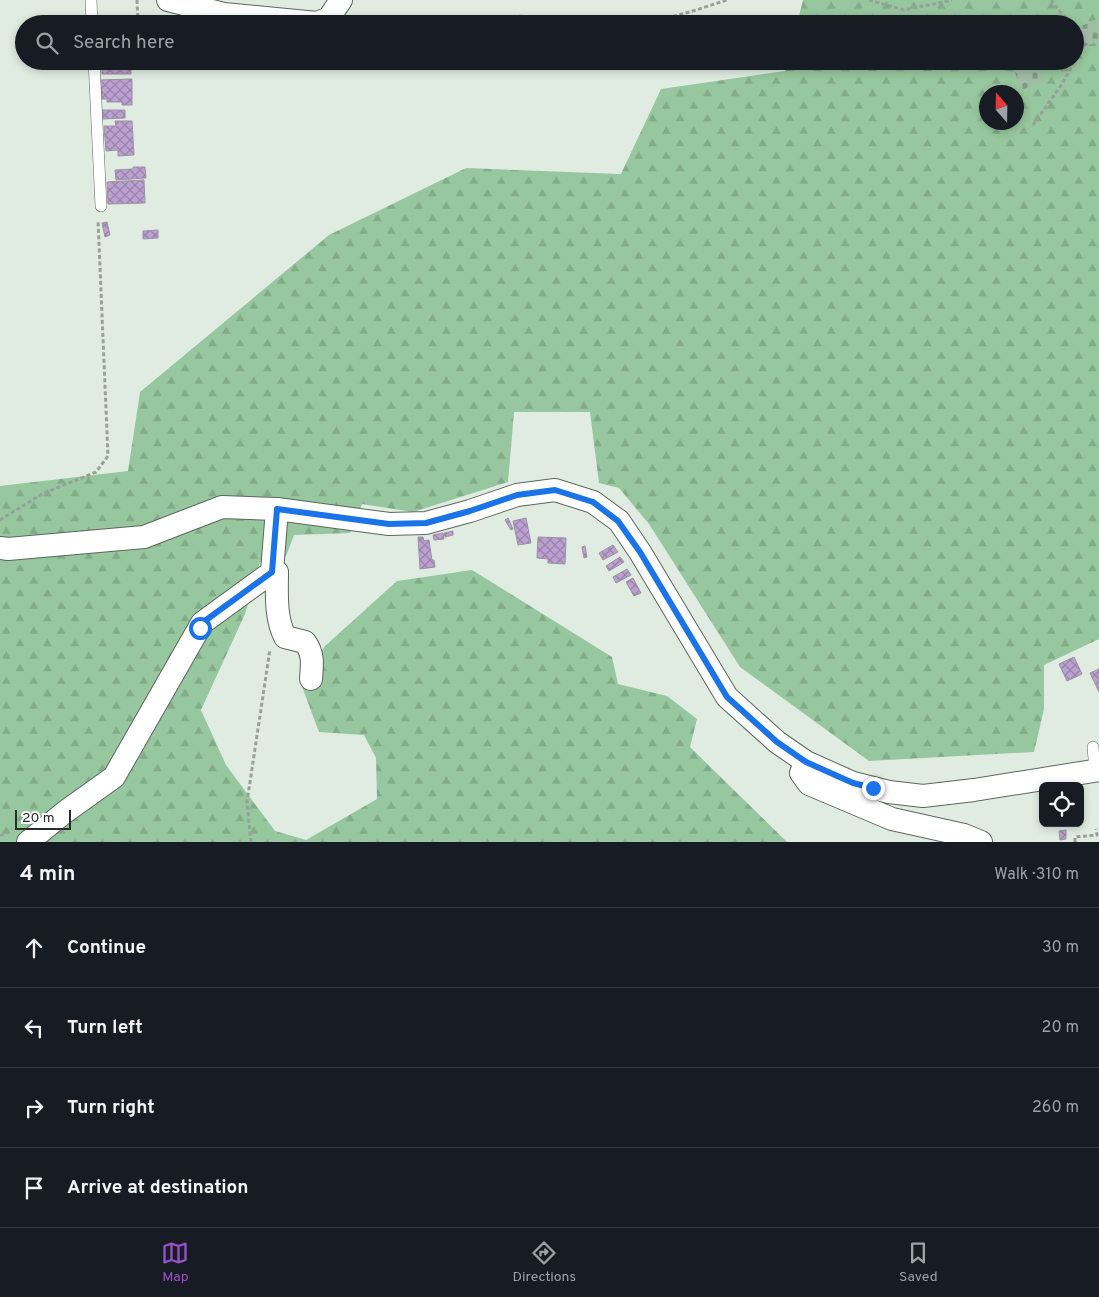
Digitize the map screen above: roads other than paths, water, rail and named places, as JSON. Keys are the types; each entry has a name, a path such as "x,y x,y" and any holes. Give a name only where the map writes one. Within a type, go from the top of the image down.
{"street":[{"path":"168,0 234,15"},
{"path":"331,15 341,0"},
{"path":"0,548 8,550 144,537 222,507 277,509 389,524 426,523 517,495 555,490 593,502 618,521 640,552 727,697 777,742 806,762 853,783 889,792 923,796 1097,770"},
{"path":"272,572 277,509"},
{"path":"28,842 65,812 114,777 202,623 272,572 277,572 277,609 282,631 285,637 306,642 313,660 311,679"},
{"path":"806,762 801,773 809,784 892,819 964,835 981,842"}],"lane":[{"path":"91,0 92,15"},
{"path":"94,70 101,206"},
{"path":"1093,747 1097,770"}]}
